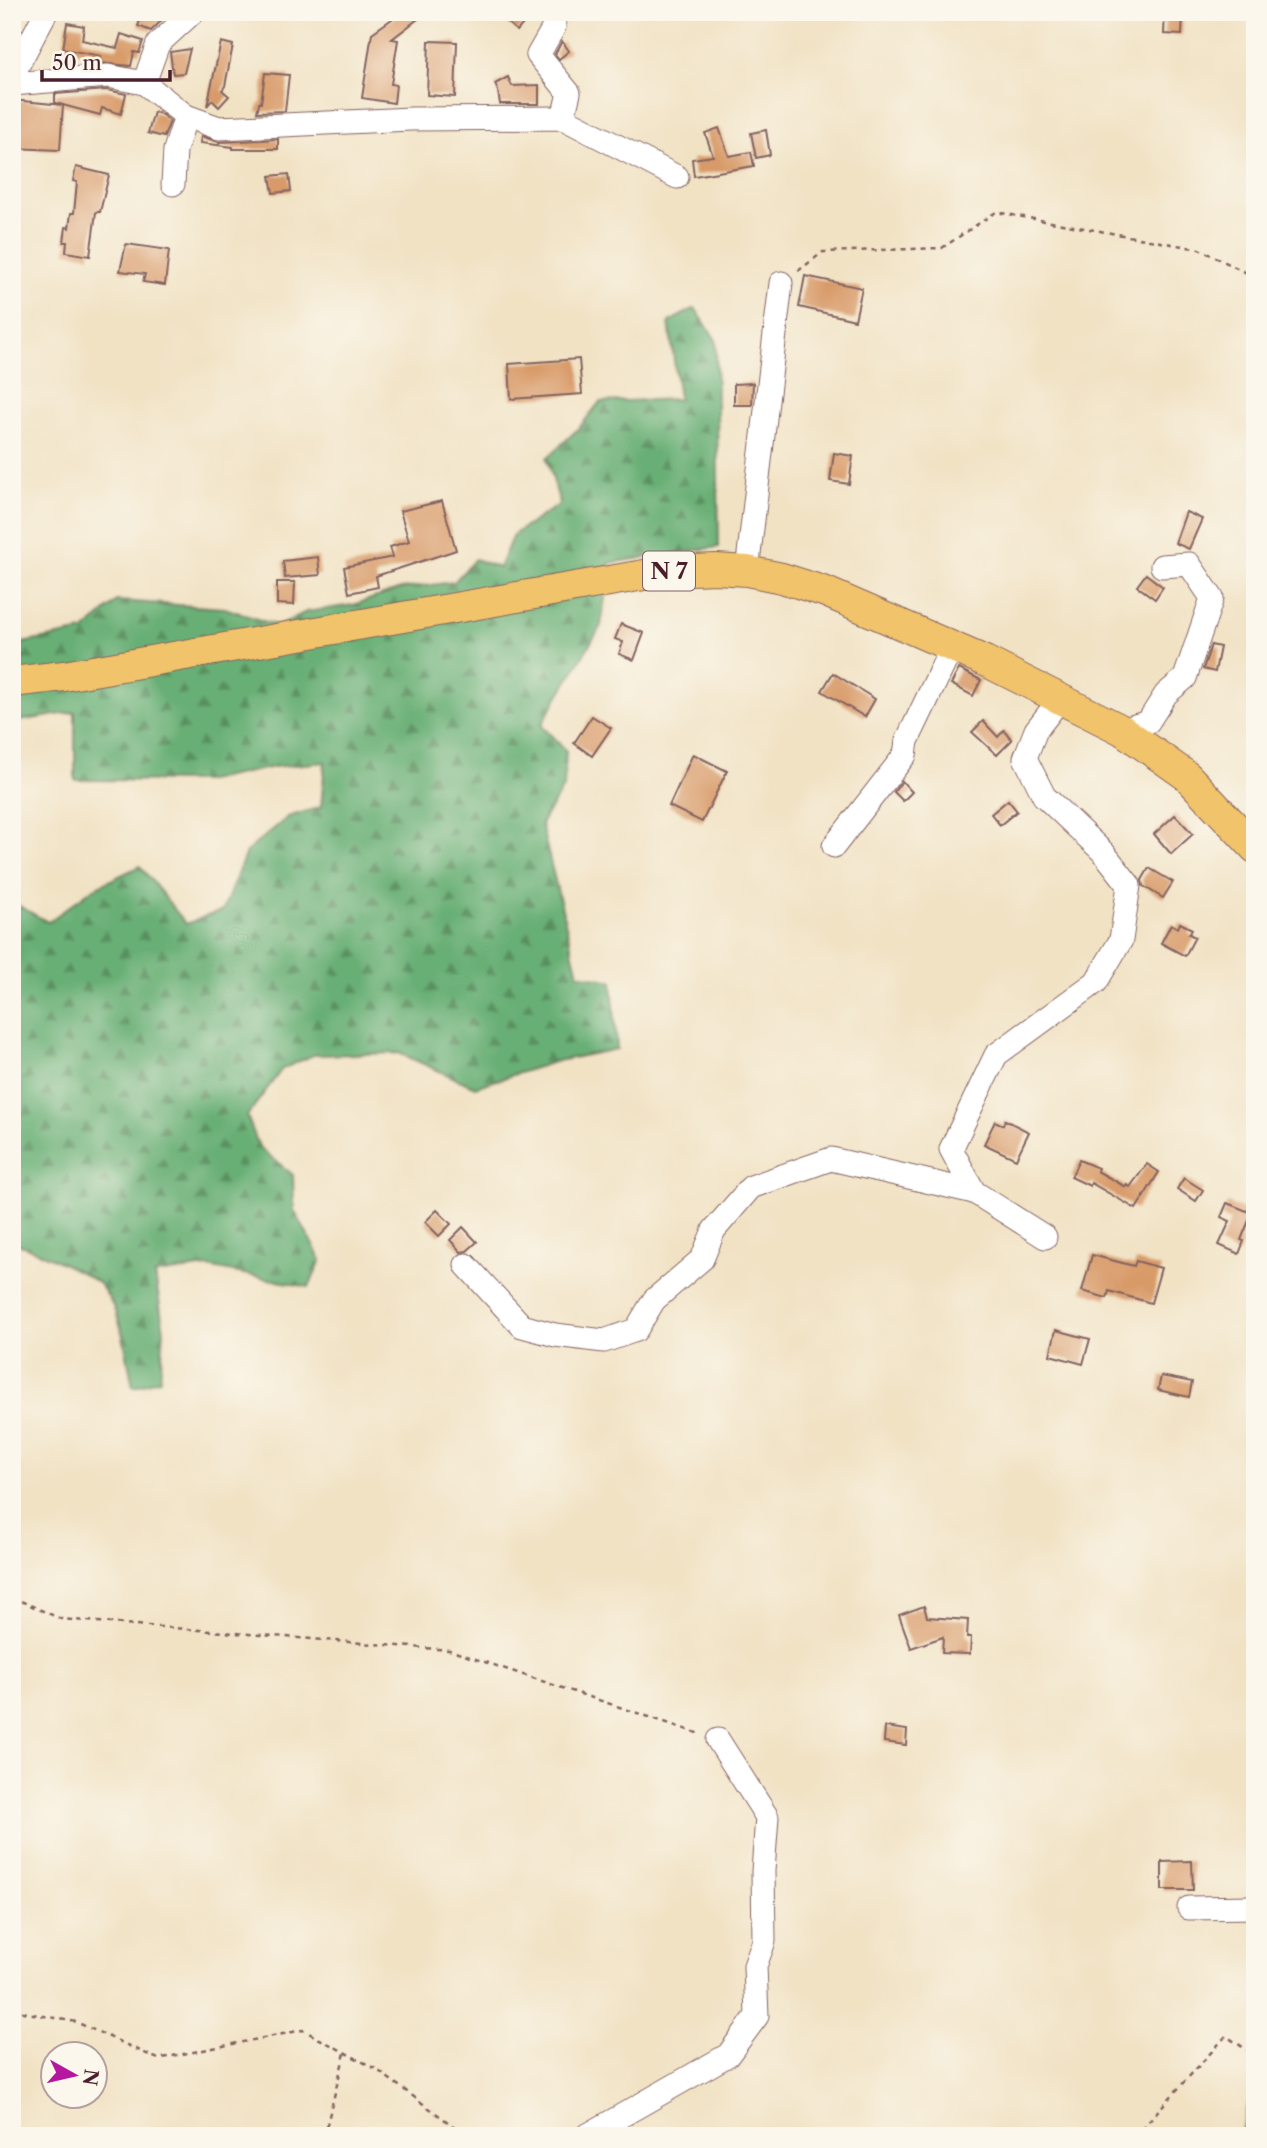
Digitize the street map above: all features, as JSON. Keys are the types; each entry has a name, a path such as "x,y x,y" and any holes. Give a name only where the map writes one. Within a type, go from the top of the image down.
{"main road":[{"name":"N 7","path":"12,682 64,676 667,571 747,571 782,578 826,592 952,647 1122,730 1187,776 1255,848"}],"street":[{"path":"47,12 18,65 12,83 108,76 144,83 186,116 219,128 411,119 563,118 677,177"},
{"path":"144,83 158,44 193,12"},
{"path":"553,12 554,27 538,55 569,93 563,118"},
{"path":"173,184 175,150 186,116"},
{"path":"747,571 781,283"},
{"path":"1122,730 1148,722 1166,694 1185,678 1212,598 1189,564 1162,566"},
{"path":"834,846 905,755 907,741 952,647"},
{"path":"974,1192 951,1149 996,1055 1096,982 1121,940 1129,885 1104,852 1044,796 1025,758 1036,730 1061,698"},
{"path":"466,1265 522,1326 555,1335 604,1341 636,1330 654,1300 702,1259 715,1230 751,1187 831,1159 974,1192 1045,1237"},
{"path":"586,2136 728,2055 757,2015 755,1966 764,1941 763,1871 768,1817 718,1740"},
{"path":"1189,1908 1255,1907"}],"path":[{"path":"781,283 823,252 942,248 996,212 1199,249 1255,277"},
{"path":"12,1597 61,1619 449,1650 718,1740"},
{"path":"12,2010 76,2022 158,2059 303,2030 376,2069 467,2136"},
{"path":"1135,2136 1226,2036 1255,2055"},
{"path":"324,2136 345,2053"}],"green space":[{"path":"695,308 716,340 719,547 610,563 601,626 541,725 566,751 564,786 541,824 578,974 612,981 617,1049 557,1061 475,1087 399,1053 313,1055 282,1069 247,1116 259,1147 293,1175 294,1210 321,1260 309,1287 208,1267 155,1274 164,1331 160,1379 133,1387 119,1320 100,1285 72,1268 12,1242 12,902 48,922 94,888 140,866 186,924 223,910 246,852 288,817 321,807 325,762 273,767 208,781 75,780 75,712 12,722 12,645 84,631 117,601 225,608 278,626 306,612 353,605 401,589 454,582 475,559 499,568 513,535 560,504 547,458 579,428 600,402 679,399 669,322"},
{"path":"1254,2081 1255,2136 1241,2136"}],"building":[{"path":"143,12 153,12 165,17 151,31 138,26"},
{"path":"402,12 427,12 392,39 398,40 391,84 396,85 394,103 362,98 372,33"},
{"path":"495,12 533,12 517,31"},
{"path":"1165,12 1183,12 1182,35 1164,34"},
{"path":"67,23 84,26 82,40 117,48 121,34 143,41 139,53 134,52 131,66 100,63 101,56 63,49"},
{"path":"429,41 457,42 455,97 427,95"},
{"path":"562,41 569,51 559,59 555,54"},
{"path":"221,42 233,45 222,90 229,96 219,107 212,100 207,106"},
{"path":"190,49 184,73 173,74 170,52"},
{"path":"265,73 289,75 285,111 257,112 261,103"},
{"path":"508,77 512,86 539,85 539,104 500,104 495,84"},
{"path":"107,90 126,94 121,114 102,108 100,115 55,103 55,94"},
{"path":"12,100 63,105 60,150 12,148"},
{"path":"154,112 170,121 164,137 148,133"},
{"path":"719,128 729,156 751,152 754,166 694,176 692,159 713,156 705,133"},
{"path":"766,130 770,155 756,158 751,133"},
{"path":"201,136 219,142 278,139 278,149 233,149 200,143"},
{"path":"76,167 109,175 100,212 96,212 90,256 66,252 67,242 64,242 66,227 69,228 71,213 74,213 77,182 73,181"},
{"path":"289,174 291,191 273,193 270,176"},
{"path":"126,244 169,250 165,285 143,282 145,274 120,271"},
{"path":"805,276 862,288 855,320 799,307"},
{"path":"579,359 582,394 511,399 509,364"},
{"path":"753,383 752,405 734,405 734,384"},
{"path":"834,453 853,456 849,484 830,481"},
{"path":"442,501 456,550 376,576 378,587 349,593 344,567 393,557 390,547 409,541 400,511"},
{"path":"1186,512 1202,519 1189,549 1175,543"},
{"path":"318,557 320,575 285,578 283,561"},
{"path":"1146,574 1163,587 1155,599 1137,586"},
{"path":"277,582 295,582 294,605 277,604"},
{"path":"621,624 644,633 634,660 619,654 623,642 615,639"},
{"path":"1211,645 1220,647 1215,672 1203,669"},
{"path":"959,669 981,680 973,696 951,684"},
{"path":"833,673 875,699 865,717 822,691"},
{"path":"592,716 611,728 592,756 574,743"},
{"path":"983,721 998,737 1004,730 1012,740 997,755 972,732"},
{"path":"693,754 727,771 702,822 669,806"},
{"path":"902,781 912,792 903,801 894,792"},
{"path":"1008,800 1017,811 1000,825 991,814"},
{"path":"1175,815 1193,834 1171,854 1154,834"},
{"path":"1149,868 1173,882 1163,898 1143,886 1142,880"},
{"path":"1180,923 1192,929 1189,934 1195,937 1185,956 1161,943 1171,924 1178,928"},
{"path":"1005,1120 1029,1132 1016,1159 984,1144 995,1121 1003,1125"},
{"path":"1079,1160 1098,1168 1097,1171 1126,1187 1130,1187 1147,1164 1159,1172 1136,1209 1091,1183 1090,1186 1071,1177"},
{"path":"1184,1178 1203,1190 1196,1201 1177,1189"},
{"path":"1227,1203 1252,1213 1241,1240 1244,1241 1239,1254 1219,1245 1230,1221 1221,1217"},
{"path":"437,1210 451,1224 439,1236 425,1222"},
{"path":"463,1227 477,1242 467,1251 461,1252 450,1240"},
{"path":"1092,1255 1134,1266 1136,1261 1161,1268 1151,1303 1109,1291 1107,1298 1082,1291"},
{"path":"1056,1330 1090,1339 1083,1364 1050,1355"},
{"path":"1161,1376 1192,1382 1189,1397 1158,1390"},
{"path":"924,1606 927,1617 968,1620 970,1654 942,1653 943,1637 911,1648 899,1615"},
{"path":"885,1727 907,1730 906,1745 884,1742"},
{"path":"1192,1861 1193,1890 1162,1890 1162,1862"}]}
